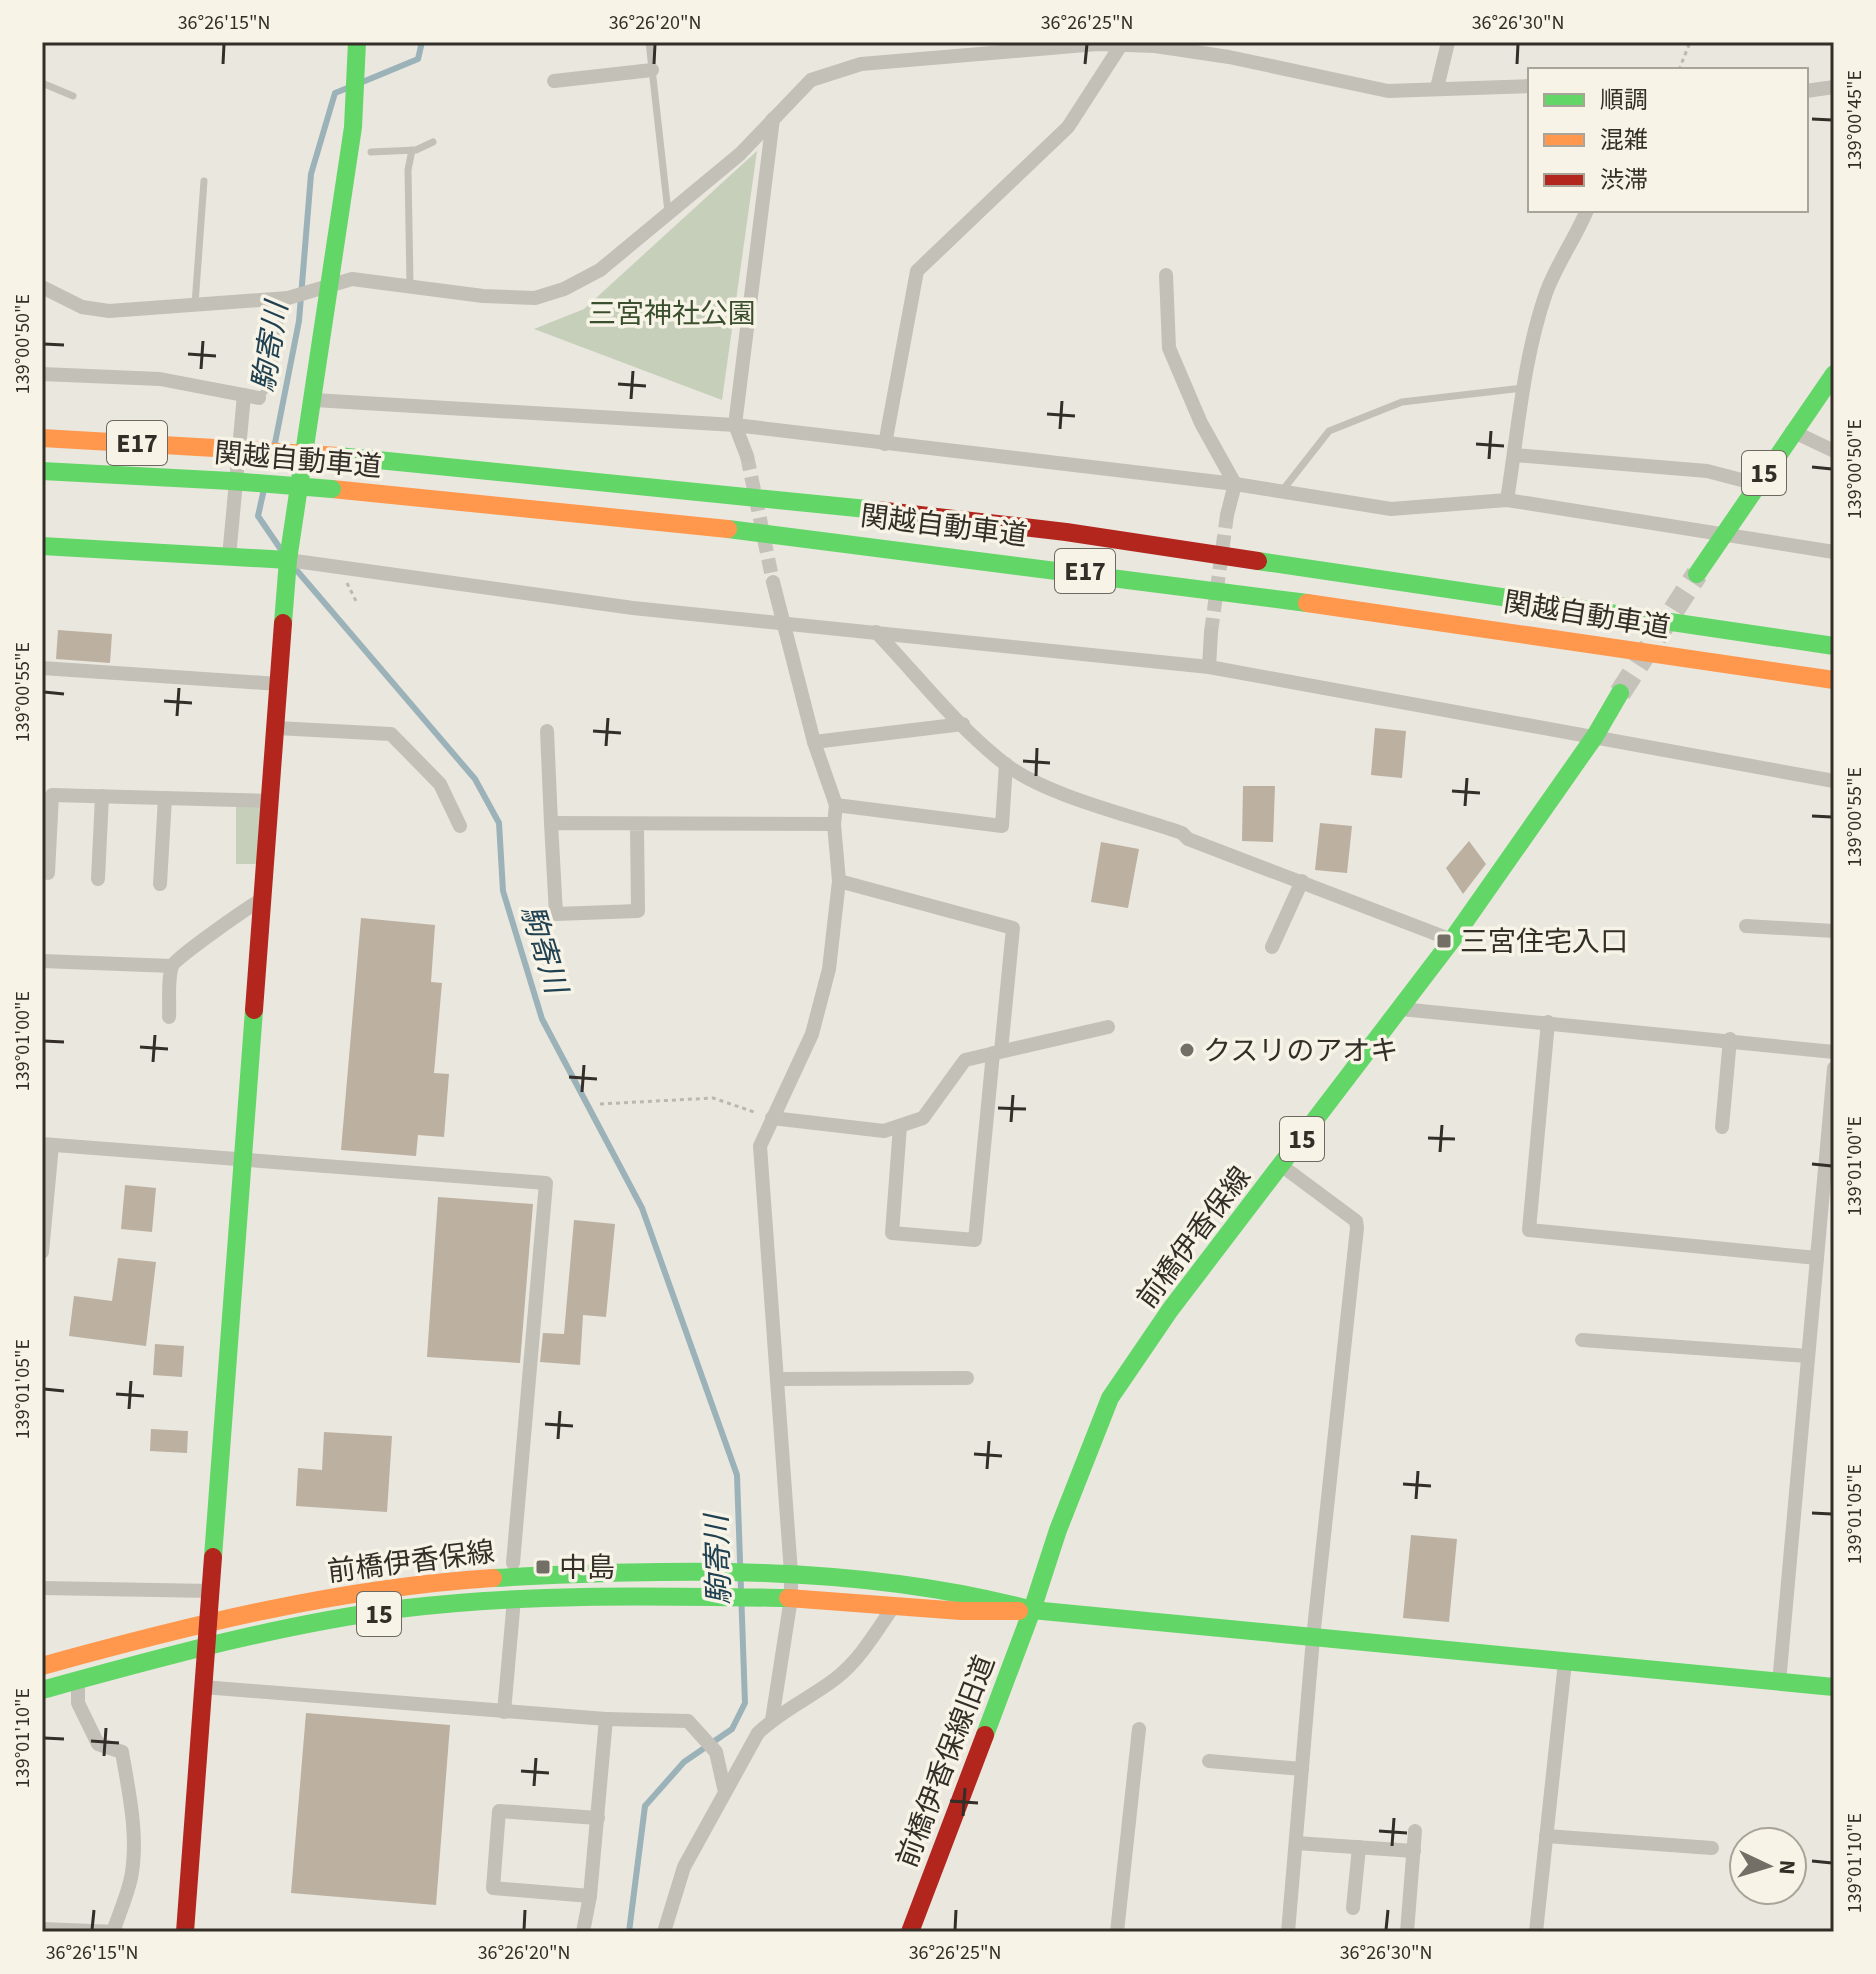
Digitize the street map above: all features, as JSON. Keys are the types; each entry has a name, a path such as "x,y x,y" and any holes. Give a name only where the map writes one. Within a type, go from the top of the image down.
{"main road":[{"path":"185,1932 288,560 314,400 324,288 353,127 357,42"},
{"name":"15","path":"1697,574 1792,431 1834,374"},
{"name":"関越自動車道","path":"42,438 338,456 771,497 1066,532 1834,646"},
{"name":"関越自動車道","path":"42,471 332,489 777,532 1415,616 1834,680"},
{"path":"42,546 288,560"},
{"name":"前橋伊香保線","path":"1032,1610 1058,1530 1110,1398 1170,1310 1452,940 1595,736 1620,693"},
{"name":"前橋伊香保線","path":"42,1666 210,1619 443,1582 517,1576 791,1573 972,1591 1032,1610"},
{"name":"前橋伊香保線","path":"42,1690 209,1644 428,1606 514,1599 791,1598 972,1614 1032,1610"},
{"path":"1032,1610 1834,1687"},
{"name":"前橋伊香保線旧道","path":"910,1932 1032,1610"}],"street":[{"path":"1437,88 1448,42"},
{"path":"42,287 82,307 109,311 285,298 352,279 410,284 483,296 535,298 600,270 740,154 811,80 861,64 1097,43 1229,57 1388,91 1528,86"},
{"path":"885,444 917,271 1068,127 1121,45"},
{"path":"554,81 652,70"},
{"path":"1808,91 1834,87"},
{"path":"747,456 735,425 774,119"},
{"path":"1507,500 1525,387 1545,295 1586,212"},
{"path":"1166,275 1169,348 1201,423 1235,484 1227,515"},
{"path":"42,374 160,379 251,397 229,557"},
{"path":"314,400 735,425 1235,484 1391,509 1507,500 1834,552"},
{"path":"1792,431 1834,451"},
{"path":"1514,455 1707,471 1757,484"},
{"path":"288,560 633,608 781,620 1209,667 1834,781"},
{"path":"772,1720 791,1598 791,1573 780,1379 760,1146 812,1034 829,969 839,881 834,824 836,805 814,742 773,582"},
{"path":"876,632 963,724 1006,764 1039,784 1182,833 1188,839 1452,940"},
{"path":"1209,667 1211,632"},
{"path":"42,668 279,684"},
{"path":"814,742 963,724"},
{"path":"276,728 391,734 440,784 460,826"},
{"path":"547,731 556,914 638,911 637,826"},
{"path":"836,805 1002,826 1006,764"},
{"path":"48,873 52,795 271,801"},
{"path":"98,879 102,796"},
{"path":"160,884 165,798"},
{"path":"551,823 637,826 834,824"},
{"path":"839,881 1013,928 975,1240 892,1233 900,1126"},
{"path":"1272,947 1302,881"},
{"path":"169,1017 172,966 179,955 210,938 237,913 263,899"},
{"path":"1746,926 1834,931"},
{"path":"42,961 172,966"},
{"path":"1401,1009 1730,1039 1834,1052"},
{"path":"1548,1022 1529,1230 1817,1258"},
{"path":"772,1118 884,1131 923,1118 965,1060 1108,1027"},
{"path":"1722,1127 1730,1039"},
{"path":"1779,1683 1834,1068"},
{"path":"42,1252 47,1144 546,1183 513,1563"},
{"path":"1282,1166 1356,1221 1357,1228 1313,1638 1288,1932"},
{"path":"1582,1340 1808,1356"},
{"path":"780,1379 967,1378"},
{"path":"42,1588 212,1591"},
{"path":"504,1712 514,1599"},
{"path":"664,1932 684,1867 724,1788 758,1733 772,1720 837,1678 868,1644 893,1607"},
{"path":"1536,1932 1565,1662"},
{"path":"42,1929 115,1932 131,1879 134,1856 122,1752 98,1744 78,1703 78,1680"},
{"path":"203,1687 504,1712 688,1721 716,1752 724,1788"},
{"path":"583,1932 590,1896 606,1719"},
{"path":"1117,1932 1139,1729"},
{"path":"1209,1761 1302,1769"},
{"path":"590,1896 493,1888 499,1811 598,1818"},
{"path":"1407,1932 1415,1831"},
{"path":"1546,1836 1712,1848"},
{"path":"1296,1843 1414,1851"},
{"path":"1353,1908 1359,1847"}],"lane":[{"path":"649,42 668,212"},
{"path":"42,83 73,96"},
{"path":"371,152 412,150 433,142"},
{"path":"410,284 408,170 412,150"},
{"path":"195,304 204,181"},
{"path":"251,397 272,382 285,298"},
{"path":"1281,492 1329,431 1402,402 1525,387"}],"path":[{"path":"1680,68 1690,42"},
{"path":"600,1104 713,1098 772,1118"}],"green space":[{"name":"三宮神社公園","path":"757,151 722,400 534,329 584,309"},
{"path":"236,800 270,808 266,864 236,864"}],"building":[{"path":"58,630 112,634 110,663 56,659"},
{"path":"1375,728 1406,731 1402,778 1371,775"},
{"path":"1243,786 1275,786 1273,842 1242,841"},
{"path":"1320,823 1352,826 1347,873 1315,870"},
{"path":"1469,841 1486,864 1463,894 1446,868"},
{"path":"1101,842 1139,849 1128,908 1091,902"},
{"path":"361,918 435,925 431,982 442,983 434,1073 449,1074 444,1137 418,1135 416,1156 341,1150"},
{"path":"125,1185 156,1188 152,1232 121,1229"},
{"path":"438,1197 533,1204 520,1363 427,1357"},
{"path":"574,1220 615,1224 606,1317 583,1315 580,1365 540,1362 543,1333 564,1334"},
{"path":"118,1258 156,1262 146,1346 69,1336 74,1296 112,1301"},
{"path":"155,1344 184,1346 182,1377 153,1375"},
{"path":"151,1429 188,1431 187,1453 150,1451"},
{"path":"324,1432 392,1436 387,1512 296,1506 298,1468 322,1470"},
{"path":"1411,1535 1457,1539 1449,1622 1403,1618"},
{"path":"306,1713 450,1725 436,1905 291,1893"}],"waterway":[{"name":"駒寄川","path":"360,83 418,59 422,42"},
{"name":"駒寄川","path":"275,443 299,321 311,174 335,93 350,87"},
{"name":"駒寄川","path":"264,489 258,516 284,554"},
{"name":"駒寄川","path":"293,566 475,779 499,823 503,891 542,1019 642,1208 737,1475 745,1703 732,1729 684,1762 645,1806 629,1932"}],"tunnel":[{"path":"747,456 773,582"},
{"path":"1211,632 1227,515"},
{"path":"1620,693 1697,574"}],"traffic: fast":[{"path":"283,623 288,560 353,127 357,42"},
{"path":"1697,574 1834,374"},
{"path":"338,456 877,510"},
{"path":"42,471 231,481"},
{"path":"231,481 332,489"},
{"path":"728,529 1307,603"},
{"path":"42,546 288,560"},
{"path":"1258,561 1834,646"},
{"path":"1032,1610 1058,1530 1110,1398 1170,1310 1452,940 1595,736 1620,693"},
{"path":"213,1557 254,1010"},
{"path":"493,1578 696,1572 832,1577 966,1595 1032,1610"},
{"path":"42,1690 263,1633 398,1609 544,1598 788,1598"},
{"path":"985,1735 1032,1610 1834,1687"}],"traffic: slow":[{"path":"42,438 232,449"},
{"path":"232,449 338,456"},
{"path":"332,489 728,529"},
{"path":"1307,603 1834,680"},
{"path":"42,1666 265,1610 378,1590 493,1578"},
{"path":"788,1598 961,1611 1019,1611"}],"traffic: jam":[{"path":"877,510 1066,532 1258,561"},
{"path":"254,1010 283,623"},
{"path":"185,1932 213,1557"},
{"path":"910,1932 985,1735"}],"place":[{"name":"三宮住宅入口","path":"1444,941"},
{"name":"クスリのアオキ","path":"1187,1050"},
{"name":"中島","path":"543,1567"}]}
